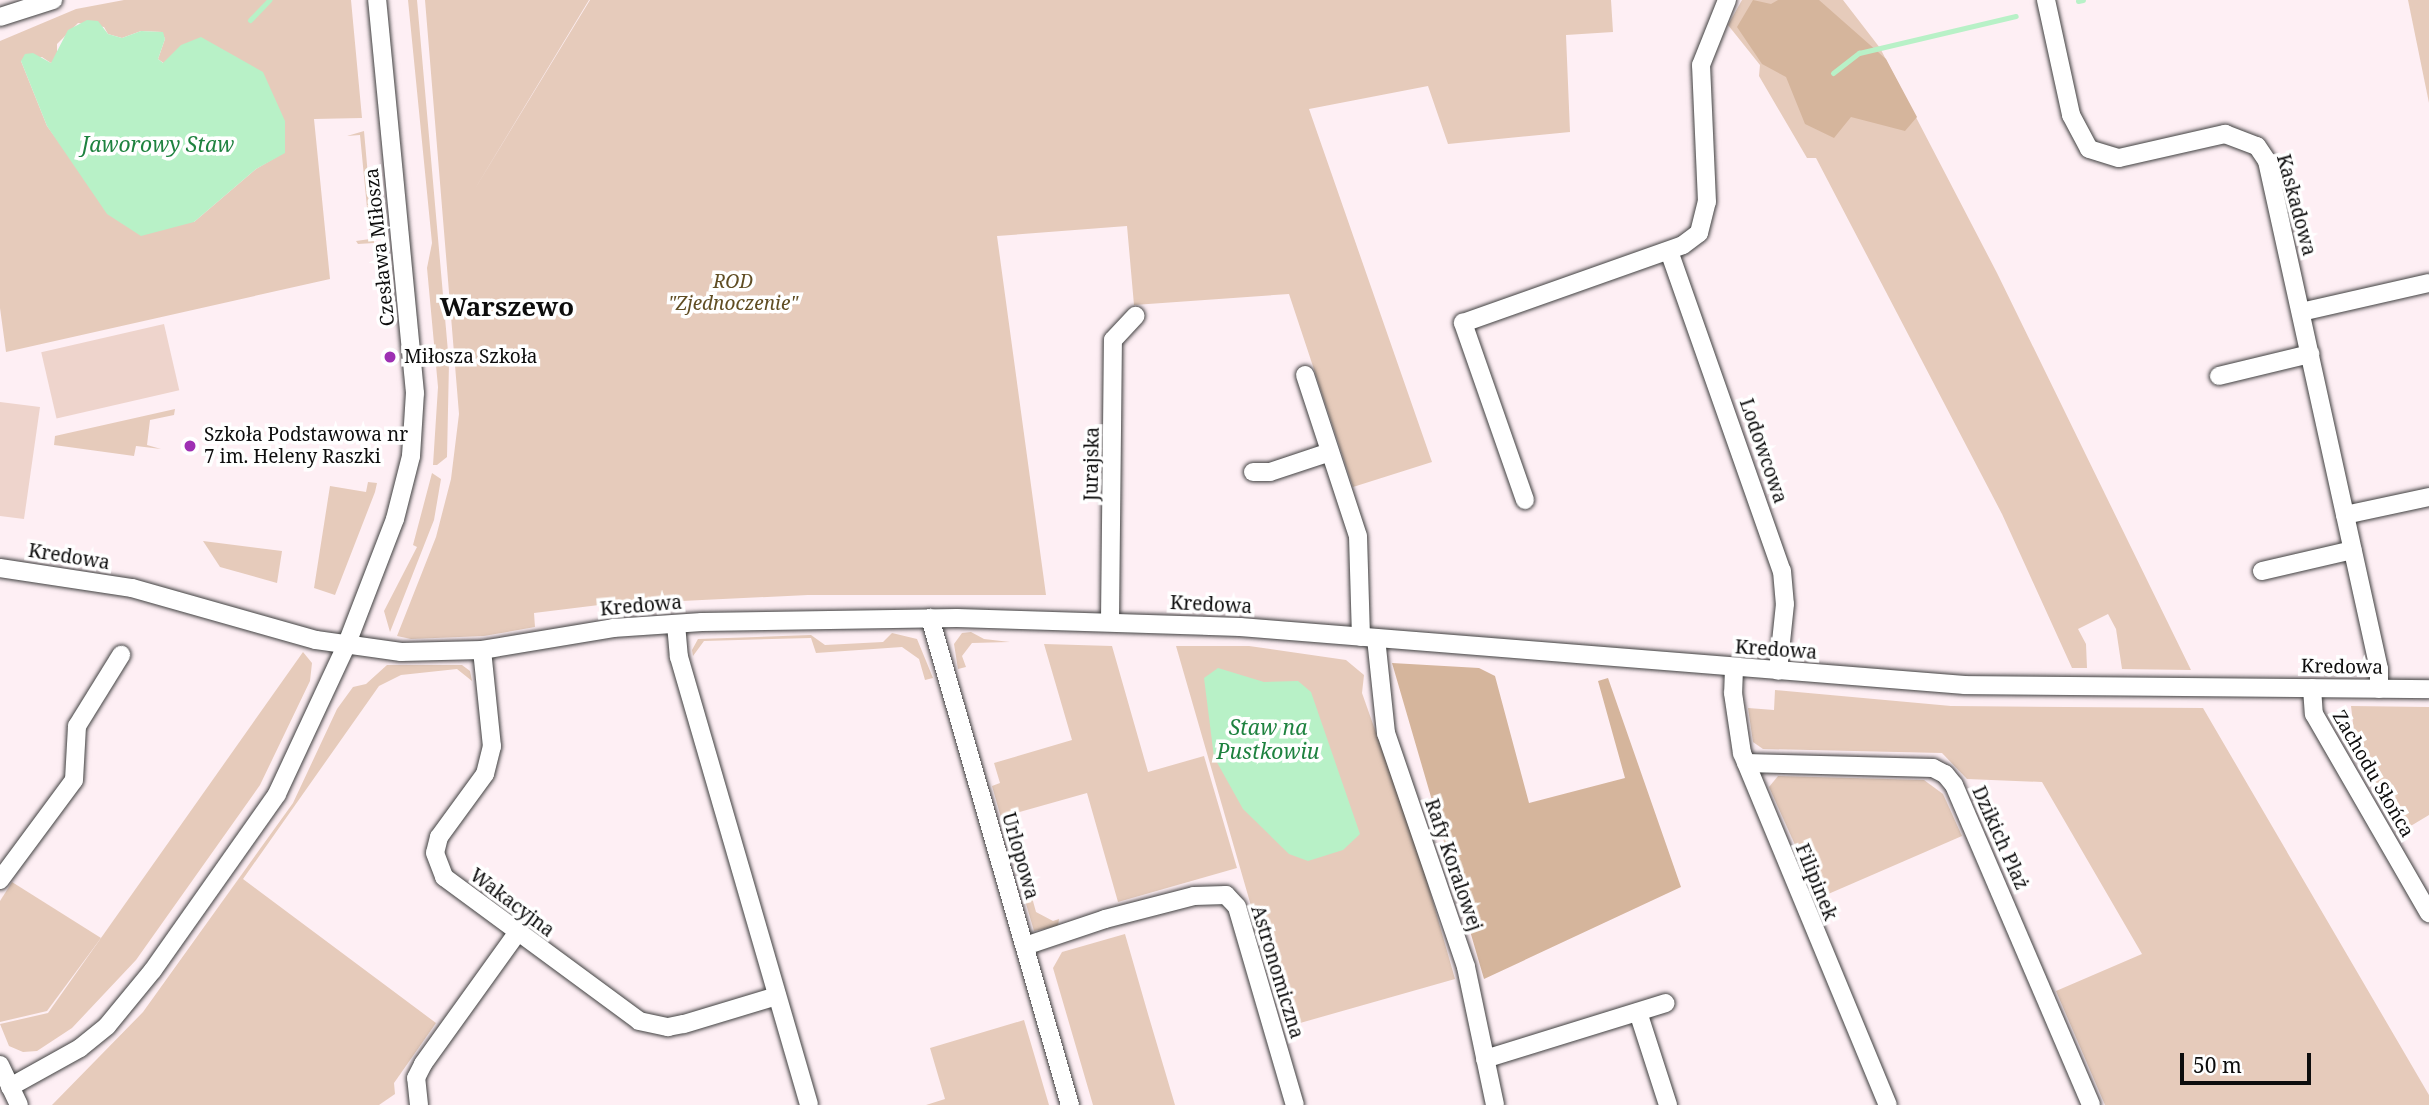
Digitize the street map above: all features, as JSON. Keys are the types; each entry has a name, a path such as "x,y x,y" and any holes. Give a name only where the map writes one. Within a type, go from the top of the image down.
{"street":[{"path":"0,18 53,0"},
{"name":"Czesława Miłosza","path":"10,1087 96,1036 153,970 277,794 346,646 395,519 411,456 414,413 377,0"},
{"path":"1525,500 1463,323 1669,251 1692,240 1707,214 1701,65 1727,0"},
{"name":"Kaskadowa","path":"2046,0 2071,116 2089,149 2119,158 2225,134 2257,146 2267,161 2353,550 2379,689"},
{"name":"Lodowcowa","path":"1669,251 1782,571 1786,604 1778,671"},
{"path":"2301,312 2429,283"},
{"name":"Jurajska","path":"1110,621 1114,340 1135,316"},
{"path":"2219,376 2310,354"},
{"path":"1305,375 1358,536 1368,637"},
{"path":"1253,472 1270,472 1330,452"},
{"path":"2345,515 2429,497"},
{"path":"2262,572 2353,550"},
{"name":"Kredowa","path":"0,568 142,590 346,646 407,652 482,650 612,628 676,624 930,618 1110,621 1368,637 1965,685 2429,689"},
{"name":"Urlopowa","path":"930,618 1070,1105"},
{"path":"676,624 679,657 809,1105"},
{"name":"Rafy Koralowej","path":"1368,637 1386,733 1466,967 1495,1105"},
{"name":"Wakacyjna","path":"482,650 492,729 489,762 439,837 435,853 444,877 639,1021 653,1026 684,1024 777,996"},
{"path":"0,880 74,780 77,726 121,655"},
{"name":"Filipinek","path":"1734,668 1735,710 1746,763 1888,1105"},
{"name":"Zachodu Słońca","path":"2312,688 2314,714 2429,913"},
{"name":"Dzikich Plaż","path":"1746,763 1933,768 1945,774 1970,820 2091,1105"},
{"name":"Astronomiczna","path":"1025,946 1105,919 1194,896 1226,895 1237,908 1295,1105"},
{"path":"419,1105 416,1077 423,1064 517,933"},
{"path":"1485,1059 1666,1003"},
{"path":"1638,1013 1668,1105"},
{"path":"0,1065 19,1105"}],"green space":[{"path":"124,0 351,0 362,118 314,119 330,279 6,352 0,308 0,41 76,9","holes":["78,23 104,27 108,34 122,38 141,31 162,32 165,39 158,59 285,152 256,169 194,222 75,164 47,126 21,61 42,57 51,63 57,59 57,44"]},
{"path":"408,0 417,0 449,363 447,457 437,465 433,465 438,387 427,268 432,243"},
{"name":"ROD \"Zjednoczenie\"","path":"425,0 589,0 473,192 590,0 1611,0 1613,32 1566,35 1570,132 1448,144 1428,86 1309,109 1432,462 1353,487 1289,294 1134,305 1127,226 997,236 1046,595 808,595 599,605 534,613 535,627 484,636 411,639 397,636 436,537 451,479 459,414"},
{"path":"1742,0 1843,0 1880,48 1997,273 2191,670 2122,669 2116,629 2108,614 2078,629 2086,644 2087,668 2072,668 2002,514 1816,158 1807,158 1759,76 1760,65 1728,25"},
{"path":"2408,0 2429,0 2429,103"},
{"path":"364,131 374,243 358,244 356,241 370,239 360,135 347,136"},
{"path":"175,409 174,415 150,420 147,445 161,449 136,446 134,456 54,445 55,436"},
{"path":"432,473 441,479 434,520 390,632 384,611 417,547 413,545"},
{"path":"368,482 377,483 375,492 335,595 314,588 330,486 366,492"},
{"path":"203,541 282,551 277,583 220,567"},
{"path":"971,632 984,639 1010,642 972,643 962,656 966,667 958,669 954,644 962,633"},
{"path":"892,633 917,639 933,678 925,680 919,659 902,647 816,653 811,638 704,641 693,656 692,650 698,639 811,635 825,645 883,642"},
{"path":"1044,644 1112,646 1148,772 1204,756 1237,868 1118,902 1087,793 1009,815 1018,847 1010,849 992,786 1000,783 994,763 1072,740"},
{"path":"1176,646 1249,646 1346,660 1364,675 1362,693 1421,860 1455,979 1286,1027"},
{"path":"303,652 312,663 310,681 260,785 136,960 72,1028 37,1051 23,1052 9,1046 0,1024 48,1013"},
{"path":"387,665 462,665 470,671 472,681 457,669 401,675 379,686 243,879 436,1023 394,1083 395,1094 379,1105 52,1105 143,1012 293,803 337,709 353,687 366,684"},
{"path":"1775,690 1951,706 2203,708 2429,1095 2429,1105 2105,1105 2056,991 2142,954 2042,782 1967,779 1942,753 1763,749 1753,742 1748,708 1774,710"},
{"path":"2351,706 2429,707 2429,815 2399,833 2340,731 2354,732"},
{"path":"1778,776 1924,780 1943,794 1962,836 1819,898 1769,787"},
{"path":"1022,861 1036,912 1053,921 1059,919 1058,926 1034,931 1014,863"},
{"path":"12,882 101,938 47,1011 0,1022 0,901"},
{"path":"1125,934 1175,1105 1093,1105 1053,968 1062,952"},
{"path":"1024,1020 1049,1105 926,1105 945,1099 930,1048"}],"shaded area":[{"path":"1753,0 1771,4 1778,0 1819,0 1886,59 1917,117 1905,131 1851,117 1834,138 1805,124 1786,77 1762,64 1737,27"},
{"path":"164,324 179,390 57,419 41,352"},
{"path":"0,402 40,407 24,519 0,516"},
{"path":"1392,663 1479,668 1495,676 1529,803 1625,778 1598,681 1608,678 1681,887 1484,979"}],"water":[{"name":"Jaworowy Staw","path":"87,20 98,21 108,34 122,38 141,31 163,32 165,39 158,59 163,63 181,45 201,37 263,72 285,121 285,153 256,169 194,222 141,236 107,214 47,126 21,61 25,54 33,53 51,63 68,30"},
{"name":"Staw na Pustkowiu","path":"1218,668 1264,682 1298,681 1311,692 1360,834 1343,850 1308,861 1289,854 1243,809 1214,757 1204,678"}],"waterway":[{"path":"250,20 269,0"},
{"path":"2078,1 2083,0"},
{"path":"1833,73 1859,53 2016,16"}],"place":[{"name":"Miłosza Szkoła","path":"390,357"},
{"name":"Szkoła Podstawowa nr 7 im. Heleny Raszki","path":"190,446"}],"district":[{"name":"Warszewo","path":"507,307"}]}
